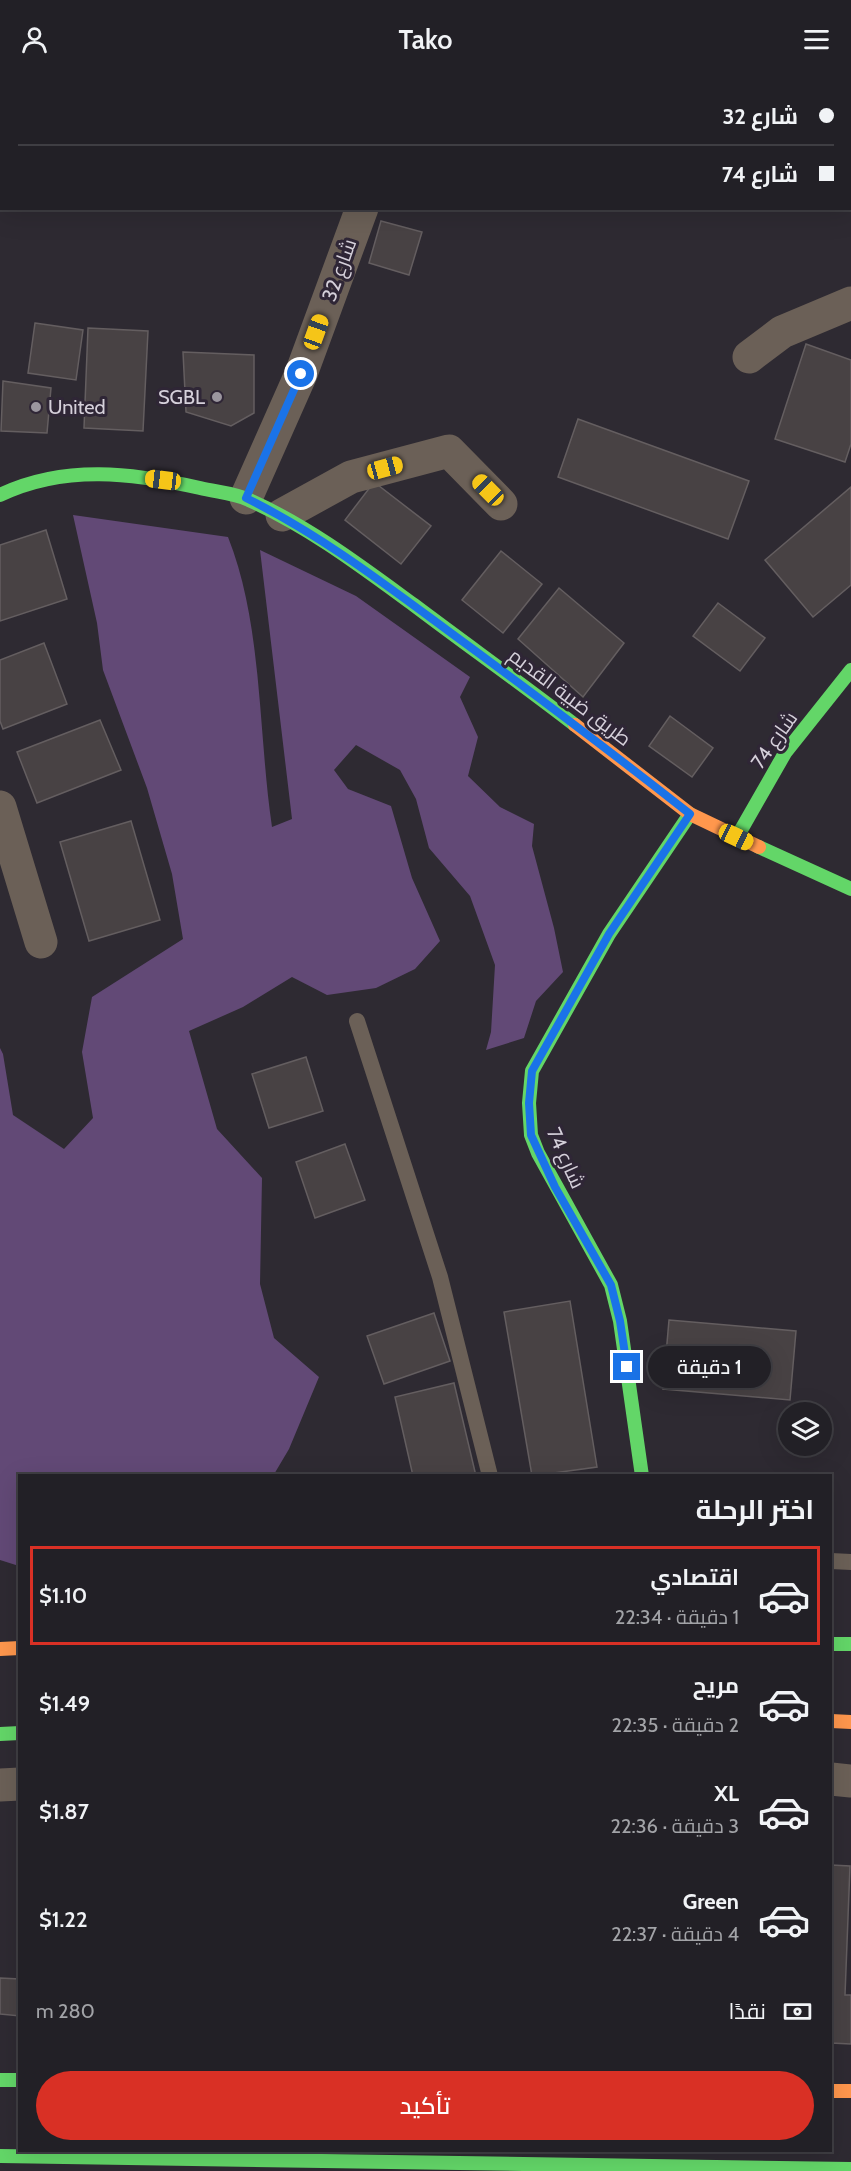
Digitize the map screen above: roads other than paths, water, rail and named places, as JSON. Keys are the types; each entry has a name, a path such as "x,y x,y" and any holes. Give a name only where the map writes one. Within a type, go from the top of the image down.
{"main road":[{"name":"طريق ضبية القديم","path":"17,487 70,474 103,473 163,480 246,498 282,515 382,581 548,704 690,814 851,889"},
{"path":"0,485 17,487"},
{"path":"0,495 17,487"},
{"name":"شارع 74","path":"736,837 785,753 851,670"},
{"name":"شارع 74","path":"642,1474 620,1321 611,1285 538,1153 531,1135 529,1103 532,1071 609,934 690,814"},
{"path":"832,1644 851,1644"},
{"path":"0,1649 18,1648"},
{"path":"832,1721 851,1722"},
{"path":"0,1734 18,1733"},
{"path":"0,2080 18,2080"},
{"path":"832,2091 851,2091"},
{"path":"0,2156 568,2168 851,2169"}],"street":[{"name":"شارع 32","path":"246,498 301,374 361,210"},
{"path":"749,357 782,332 851,303"},
{"path":"282,515 351,477 449,451 501,504"},
{"path":"0,807 40,942"},
{"path":"832,1779 851,1781"},
{"path":"0,1785 18,1784"}],"lane":[{"path":"357,1021 440,1277 489,1474"},
{"path":"832,1562 851,1562"}],"place":[{"name":"SGBL","path":"217,397"},
{"name":"United","path":"36,407"}]}
